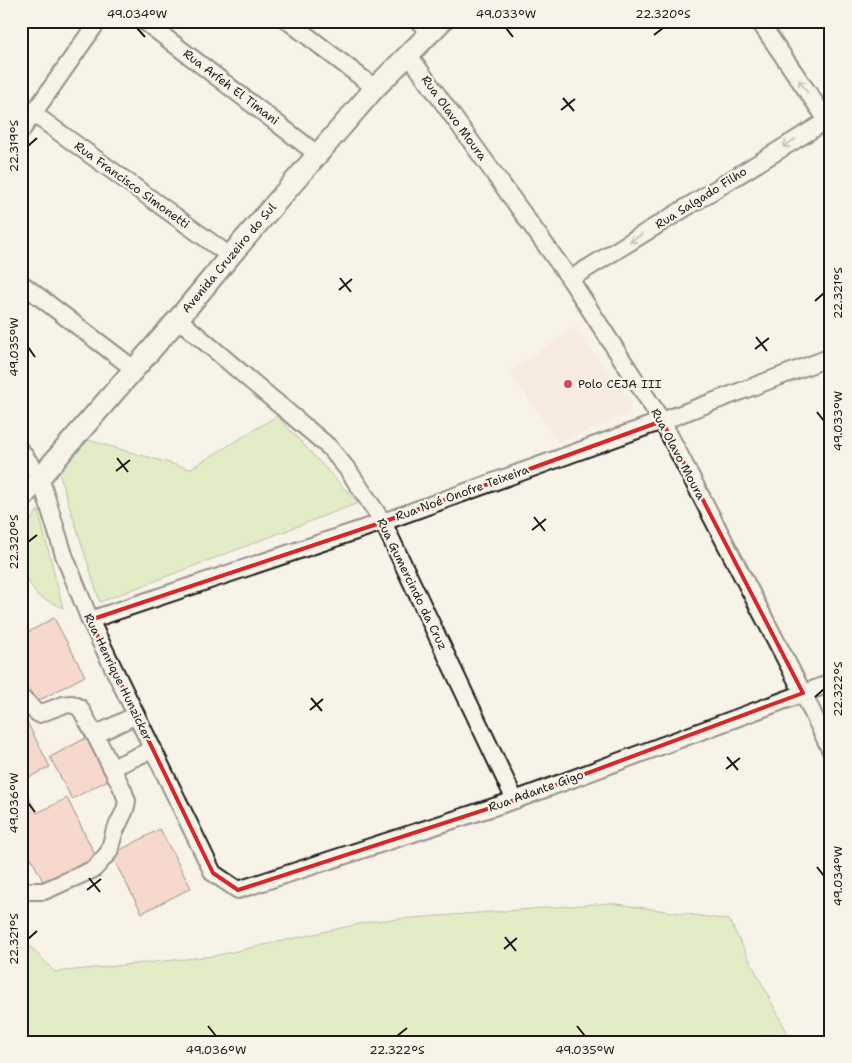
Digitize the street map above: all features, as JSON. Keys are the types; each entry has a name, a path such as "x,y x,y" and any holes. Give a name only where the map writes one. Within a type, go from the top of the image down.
{"street":[{"path":"21,131 98,21"},
{"name":"Rua Arfeh El Timani","path":"144,21 317,154"},
{"path":"288,21 376,88"},
{"path":"760,21 829,121"},
{"name":"Avenida Cruzeiro do Sul","path":"21,499 178,319 317,154 408,54 430,25"},
{"name":"Rua Olavo Moura","path":"408,54 570,279 662,421 803,693 831,751"},
{"name":"Rua Francisco Simonetti","path":"34,114 230,256"},
{"name":"Rua Salgado Filho","path":"570,279 829,121"},
{"path":"21,283 134,369"},
{"name":"Rua Gumercindo da Cruz","path":"178,319 329,447 348,470 383,522 515,800"},
{"name":"Rua Noé Onofre Teixeira","path":"90,620 383,522 662,421 831,357"},
{"name":"Rua Henrique Hunzicker","path":"21,451 40,477 64,555 90,620 213,873 238,890"},
{"name":"Rua Adante Gigo","path":"238,890 515,800 831,683"},
{"path":"21,699 29,702 34,711 39,714 63,704 72,704 80,708 96,735 127,801 125,810 114,833 109,852 94,869 44,891 25,891 21,888"},
{"path":"96,735 136,715"},
{"path":"112,768 153,749"}],"highlighted area":[{"path":"662,421 803,693 515,800 238,890 213,873 90,620 383,522"}],"shaded area":[{"name":"Polo CEJA III","path":"574,328 627,397 632,409 627,414 558,442 510,371"}],"green space":[{"path":"277,416 358,503 100,602 58,470 88,440 190,469"},
{"path":"38,510 63,608 38,596 21,571 21,534"},
{"path":"610,903 729,920 788,1034 701,1042 21,1042 21,937 55,972 214,956 373,921"}],"building":[{"path":"54,618 85,676 36,702 21,674 21,636"},
{"path":"21,710 50,767 21,781"},
{"path":"86,738 108,780 72,799 50,757"},
{"path":"21,782 37,813 67,798 97,859 45,885 21,839"},
{"path":"160,829 191,888 142,913 111,855"}],"place":[{"name":"Polo CEJA III","path":"568,384"}]}
